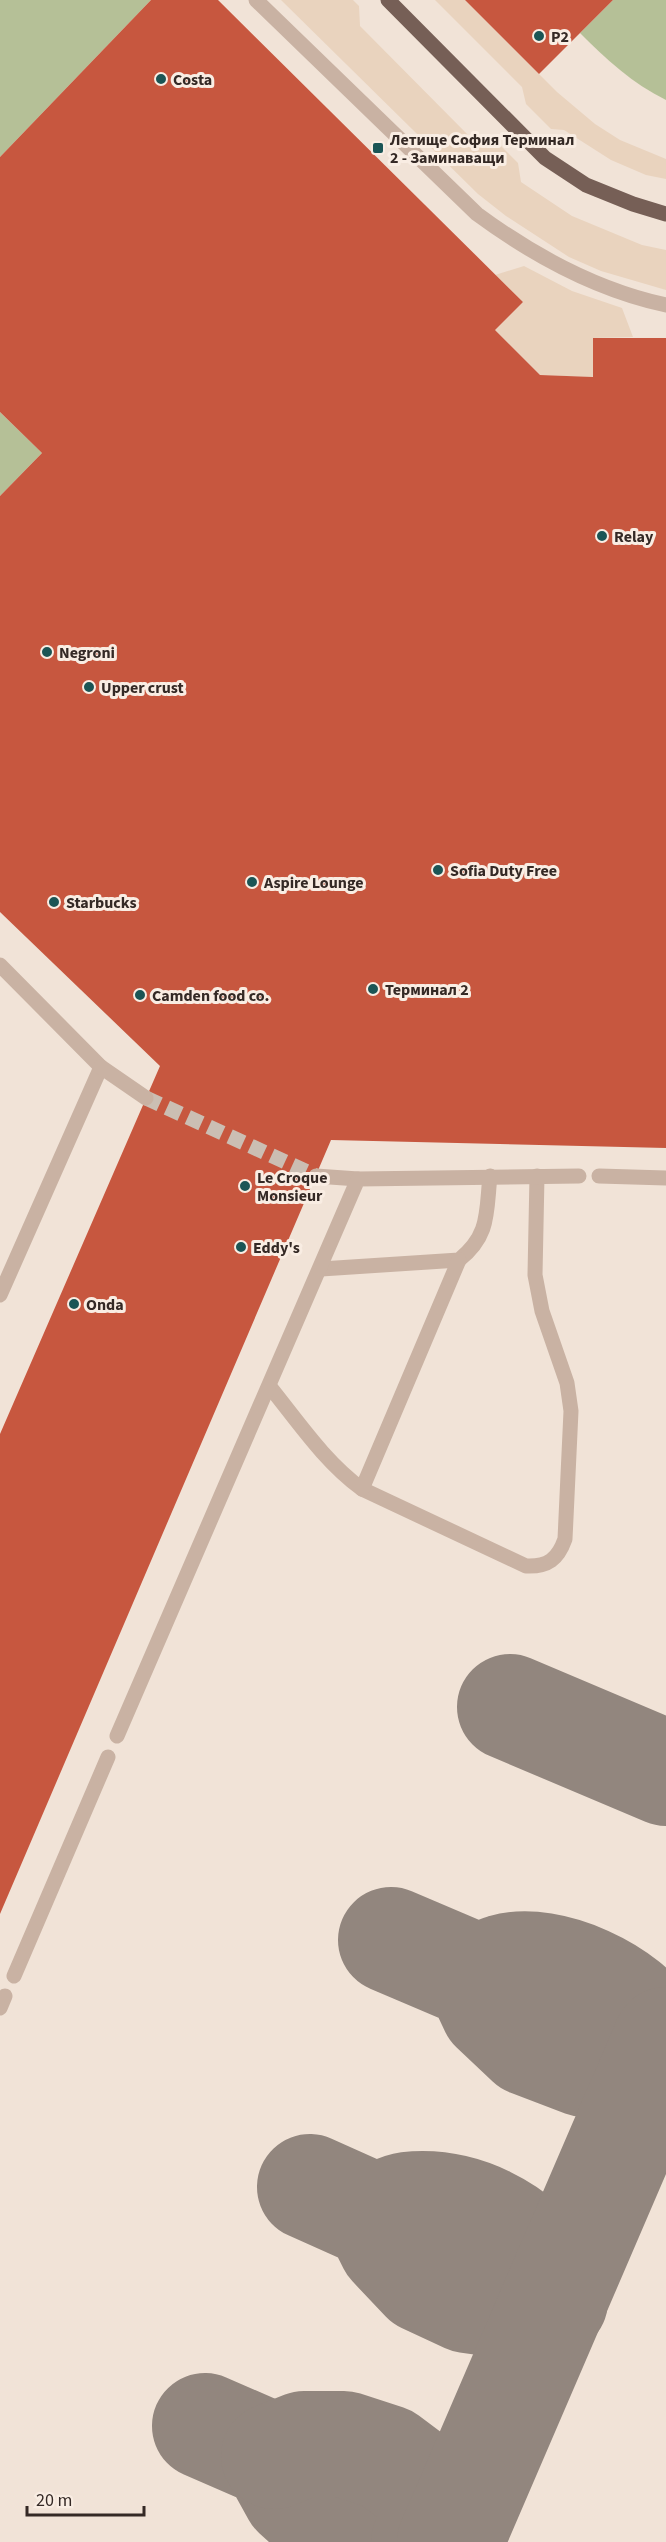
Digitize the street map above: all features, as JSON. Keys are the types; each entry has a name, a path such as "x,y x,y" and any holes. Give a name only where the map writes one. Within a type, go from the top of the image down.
{"main road":[{"path":"388,0 545,158 586,185 633,204 666,214"}],"lane":[{"path":"256,0 459,198 485,220 545,259 589,280 625,294 666,305"},
{"path":"0,964 102,1067 146,1098"},
{"path":"0,1295 102,1067"},
{"path":"315,1176 358,1179 579,1176"},
{"path":"362,1489 459,1260 473,1249 484,1230 490,1176"},
{"path":"270,1387 341,1474 362,1489 526,1566 541,1567 553,1561 561,1551 565,1539 571,1411 567,1383 542,1311 535,1275 537,1176"},
{"path":"599,1176 666,1178"},
{"path":"117,1736 270,1387 358,1179"},
{"path":"321,1269 459,1260"},
{"path":"14,1976 108,1756"}],"green space":[{"path":"0,0 151,0 0,157"},
{"path":"613,0 666,0 666,100 620,70 580,33"},
{"path":"0,412 42,453 0,496"}],"shaded area":[{"path":"281,0 353,0 359,6 360,26 471,138 494,139 518,163 521,182 572,216 642,245 666,250 666,290 601,271 569,257 506,216 478,194"},
{"path":"435,0 465,0 557,92 595,124 620,140 666,159 666,179 646,175 611,160 564,130 551,129 526,104 522,87"},
{"path":"524,266 572,291 622,308 633,337 593,338 593,377 540,375 495,330 523,302 495,275"}],"building":[{"name":"Терминал 2","path":"151,0 218,0 523,302 495,330 540,375 593,377 593,338 666,338 666,1148 331,1140 0,1914 0,1434 160,1066 0,912 0,496 42,453 0,412 0,157"},
{"name":"P2","path":"465,0 613,0 539,74"}],"taxiway":[{"path":"510,1707 666,1773"},
{"path":"391,1940 478,1977 493,2009 529,2043 584,2064 630,2065 660,2054 653,2034 641,2017 626,2003 587,1979 565,1971 523,1964 504,1967 478,1977"},
{"path":"450,2542 666,2040"},
{"path":"310,2187 377,2217 391,2245 424,2280 467,2300 517,2307 555,2301 548,2274 536,2257 505,2230 487,2220 468,2212 427,2204 396,2208 377,2217"},
{"path":"205,2426 274,2456 295,2494 329,2525 373,2542"},
{"path":"274,2456 304,2444 344,2444 387,2458 423,2485 446,2512 453,2535 424,2542"}],"tunnel":[{"path":"146,1098 316,1176"}],"place":[{"name":"P2","path":"539,36"},
{"name":"Costa","path":"161,79"},
{"name":"Летище София Терминал 2 - Заминаващи","path":"378,148"},
{"name":"Relay","path":"602,536"},
{"name":"Negroni","path":"47,652"},
{"name":"Upper crust","path":"89,687"},
{"name":"Sofia Duty Free","path":"438,870"},
{"name":"Aspire Lounge","path":"252,882"},
{"name":"Starbucks","path":"54,902"},
{"name":"Терминал 2","path":"373,989"},
{"name":"Camden food co.","path":"140,995"},
{"name":"Le Croque Monsieur","path":"245,1186"},
{"name":"Eddy's","path":"241,1247"},
{"name":"Onda","path":"74,1304"}]}
